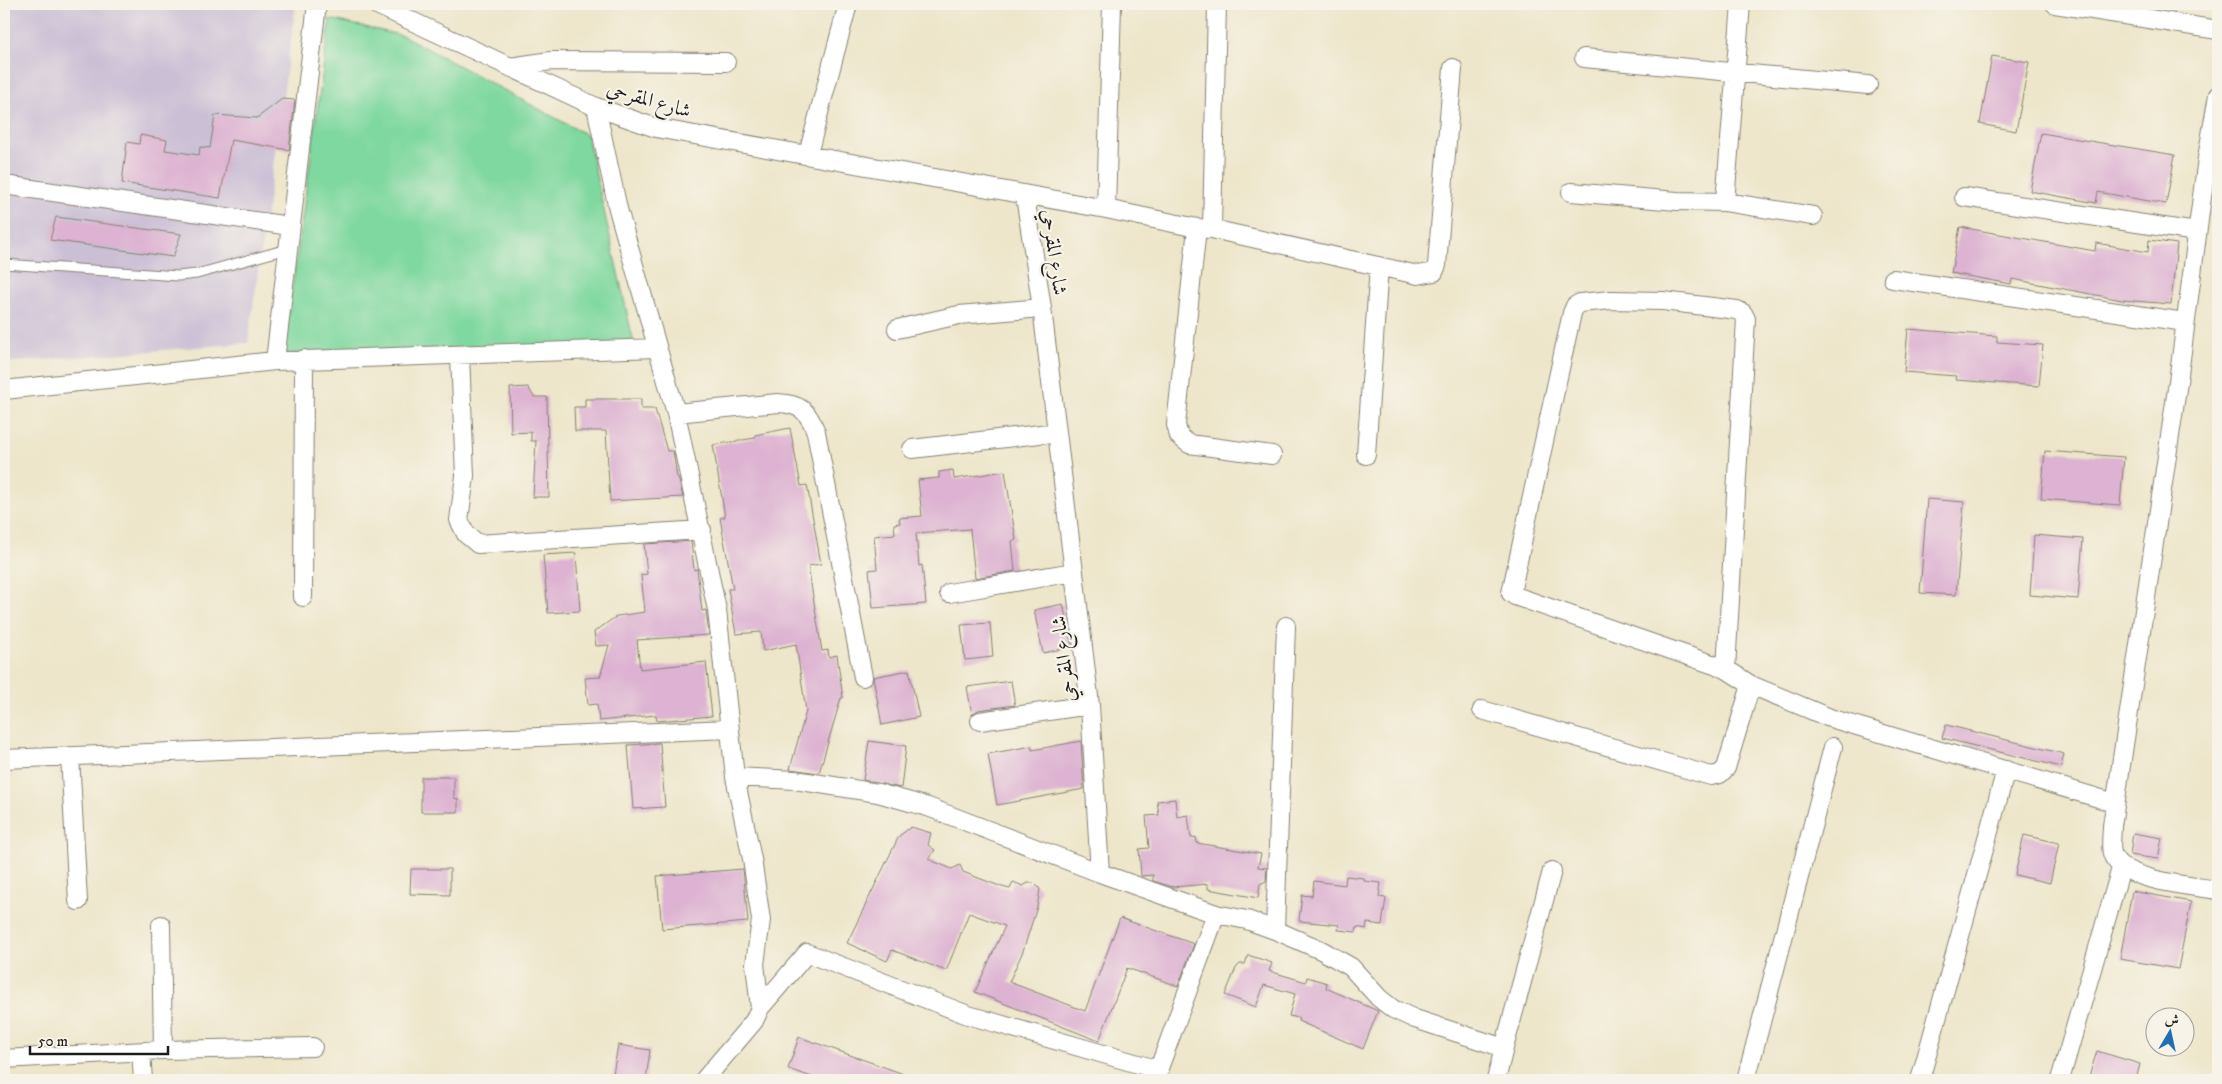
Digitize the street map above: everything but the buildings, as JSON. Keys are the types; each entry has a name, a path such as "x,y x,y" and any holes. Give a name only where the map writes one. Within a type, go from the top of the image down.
{"street":[{"path":"275,361 317,4"},
{"name":"شارع المقرحي","path":"375,4 596,107 656,128 808,154 1025,196 1042,308 1090,705 1100,873"},
{"path":"808,154 848,4"},
{"path":"1106,209 1112,4"},
{"path":"1216,4 1204,229 1176,425 1179,436 1189,444 1272,455"},
{"path":"1725,202 1741,4"},
{"path":"2056,4 2218,30"},
{"path":"1584,58 1868,85"},
{"path":"509,67 551,61 726,62"},
{"path":"1025,196 1106,209 1418,275 1434,272 1437,265 1453,68"},
{"path":"2218,100 2197,232 2178,382 2126,742 2115,803 2112,854 2121,868 2150,879 2218,890"},
{"path":"596,107 618,209 676,413 702,530 717,610 735,777 752,859 761,920 755,964 760,1008"},
{"path":"4,185 290,226"},
{"path":"1572,192 1658,200 1725,202 1813,216"},
{"path":"1964,197 2197,232"},
{"path":"1366,455 1379,266"},
{"path":"1893,279 2185,322"},
{"path":"1726,669 1746,319 1744,313 1737,310 1663,301 1612,300 1580,303 1575,306 1572,313 1511,593 1726,669 1752,685 1830,718 2115,803"},
{"path":"897,329 958,315 1042,308"},
{"path":"4,390 275,361 657,348"},
{"path":"460,355 465,476 459,520 466,534 478,544 702,530"},
{"path":"303,597 304,360"},
{"path":"676,413 794,403 811,418 816,432 863,677"},
{"path":"912,449 1057,432"},
{"path":"949,593 1074,572"},
{"path":"1275,930 1286,626"},
{"path":"1482,710 1711,776 1720,774 1726,768 1752,685"},
{"path":"980,721 1090,705"},
{"path":"4,759 729,729"},
{"path":"1746,1080 1833,747"},
{"path":"70,756 78,901"},
{"path":"1920,1080 2006,770"},
{"path":"735,777 795,780 878,793 928,807 1100,873 1216,914 1247,920 1275,930 1321,950 1351,968 1379,998 1393,1009 1415,1019 1504,1048"},
{"path":"2060,1080 2121,868"},
{"path":"1496,1080 1552,872"},
{"path":"704,1080 754,1021 760,1008 807,953 968,1015 1157,1075 1216,914"},
{"path":"161,925 163,1050"},
{"path":"4,1059 163,1050 313,1047"},
{"path":"141,1052 142,1080"}],"lane":[{"path":"4,264 148,272 178,276 196,274 287,249"}],"shaded area":[{"path":"4,4 296,4 248,343 4,363"}],"green space":[{"path":"330,19 404,36 587,135 634,344 283,354"}]}
